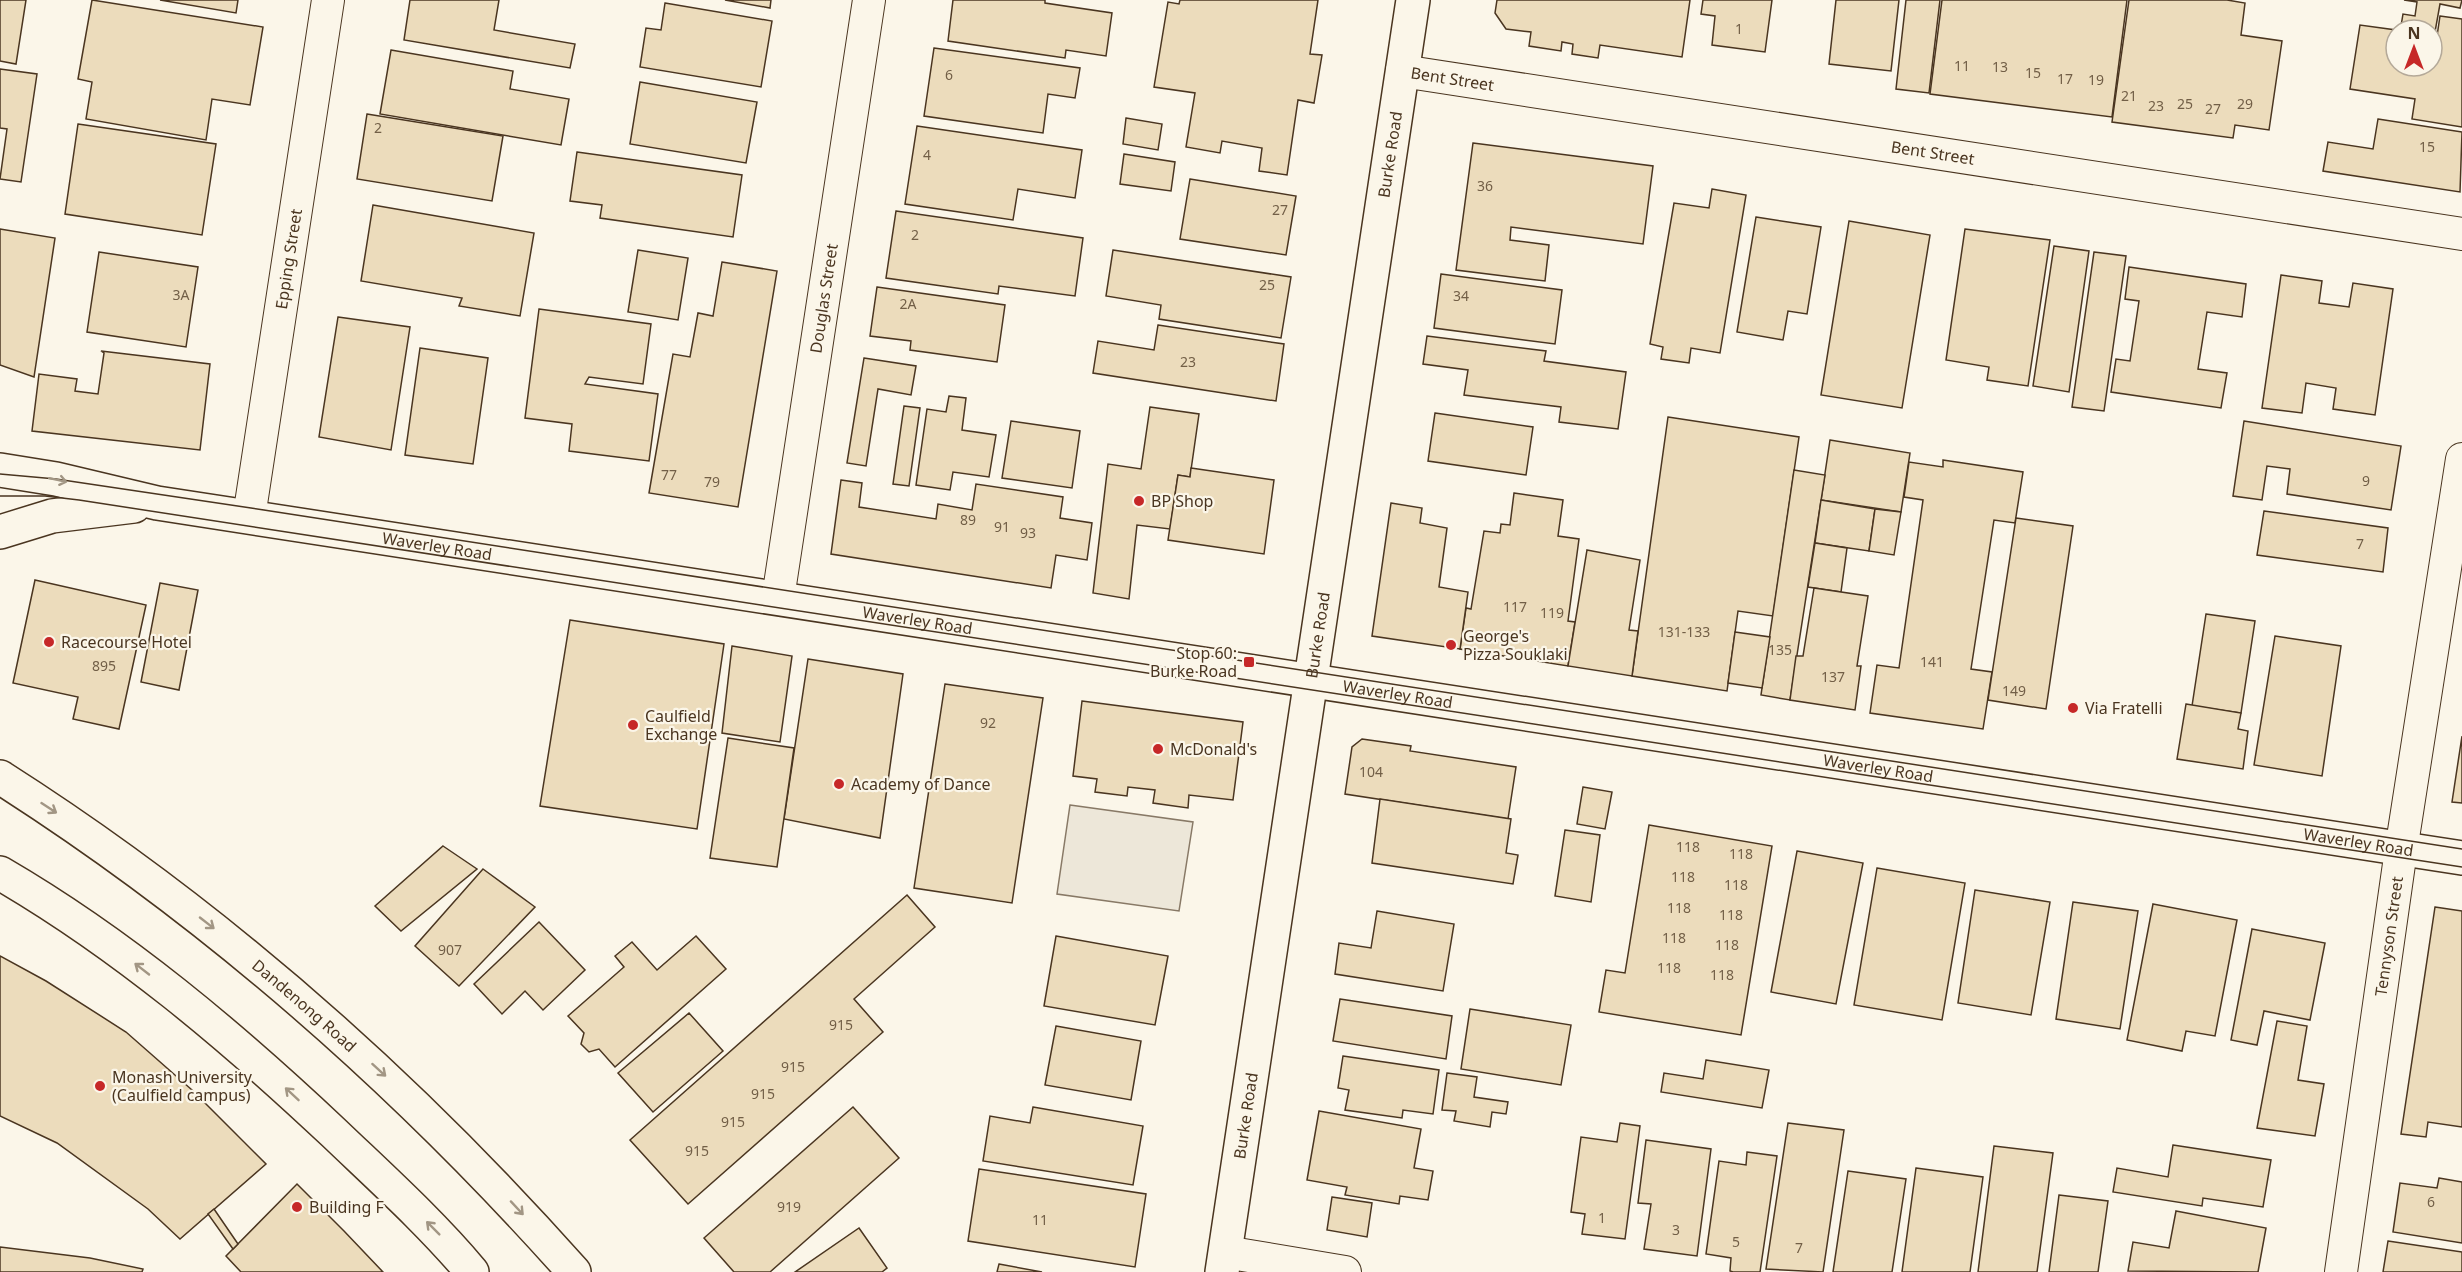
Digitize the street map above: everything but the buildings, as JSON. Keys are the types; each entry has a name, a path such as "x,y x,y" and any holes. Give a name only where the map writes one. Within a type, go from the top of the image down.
{"main road":[{"name":"Burke Road","path":"1223,1262 1413,0"},
{"name":"Waverley Road","path":"0,470 56,479 157,503 2462,858"},
{"name":"Waverley Road","path":"0,532 52,516 157,503"},
{"name":"Dandenong Road","path":"0,777 79,828 155,882 272,975 389,1079 481,1169 574,1272"},
{"path":"0,873 112,945 217,1029 382,1178 445,1241 472,1272"}],"street":[{"name":"Epping Street","path":"249,517 328,0"},
{"name":"Douglas Street","path":"778,598 869,0"},
{"name":"Bent Street","path":"1402,71 2462,234"},
{"name":"Tennyson Street","path":"2341,1272 2401,849 2462,459"},
{"path":"1223,1262 1346,1272"}],"shaded area":[{"path":"1070,805 1193,822 1179,911 1057,894"}],"tram line":[{"path":"0,474 56,479 251,508 2462,849"},
{"path":"0,496 45,496 79,500 2462,867"}],"place":[{"name":"BP Shop","path":"1139,501"},
{"name":"Racecourse Hotel","path":"49,642"},
{"name":"George's Pizza Souklaki","path":"1451,645"},
{"name":"Stop 60: Burke Road","path":"1249,662"},
{"name":"Via Fratelli","path":"2073,708"},
{"name":"Caulfield Exchange","path":"633,725"},
{"name":"McDonald's","path":"1158,749"},
{"name":"Academy of Dance","path":"839,784"},
{"name":"Monash University (Caulfield campus)","path":"100,1086"},
{"name":"Building F","path":"297,1207"}]}
